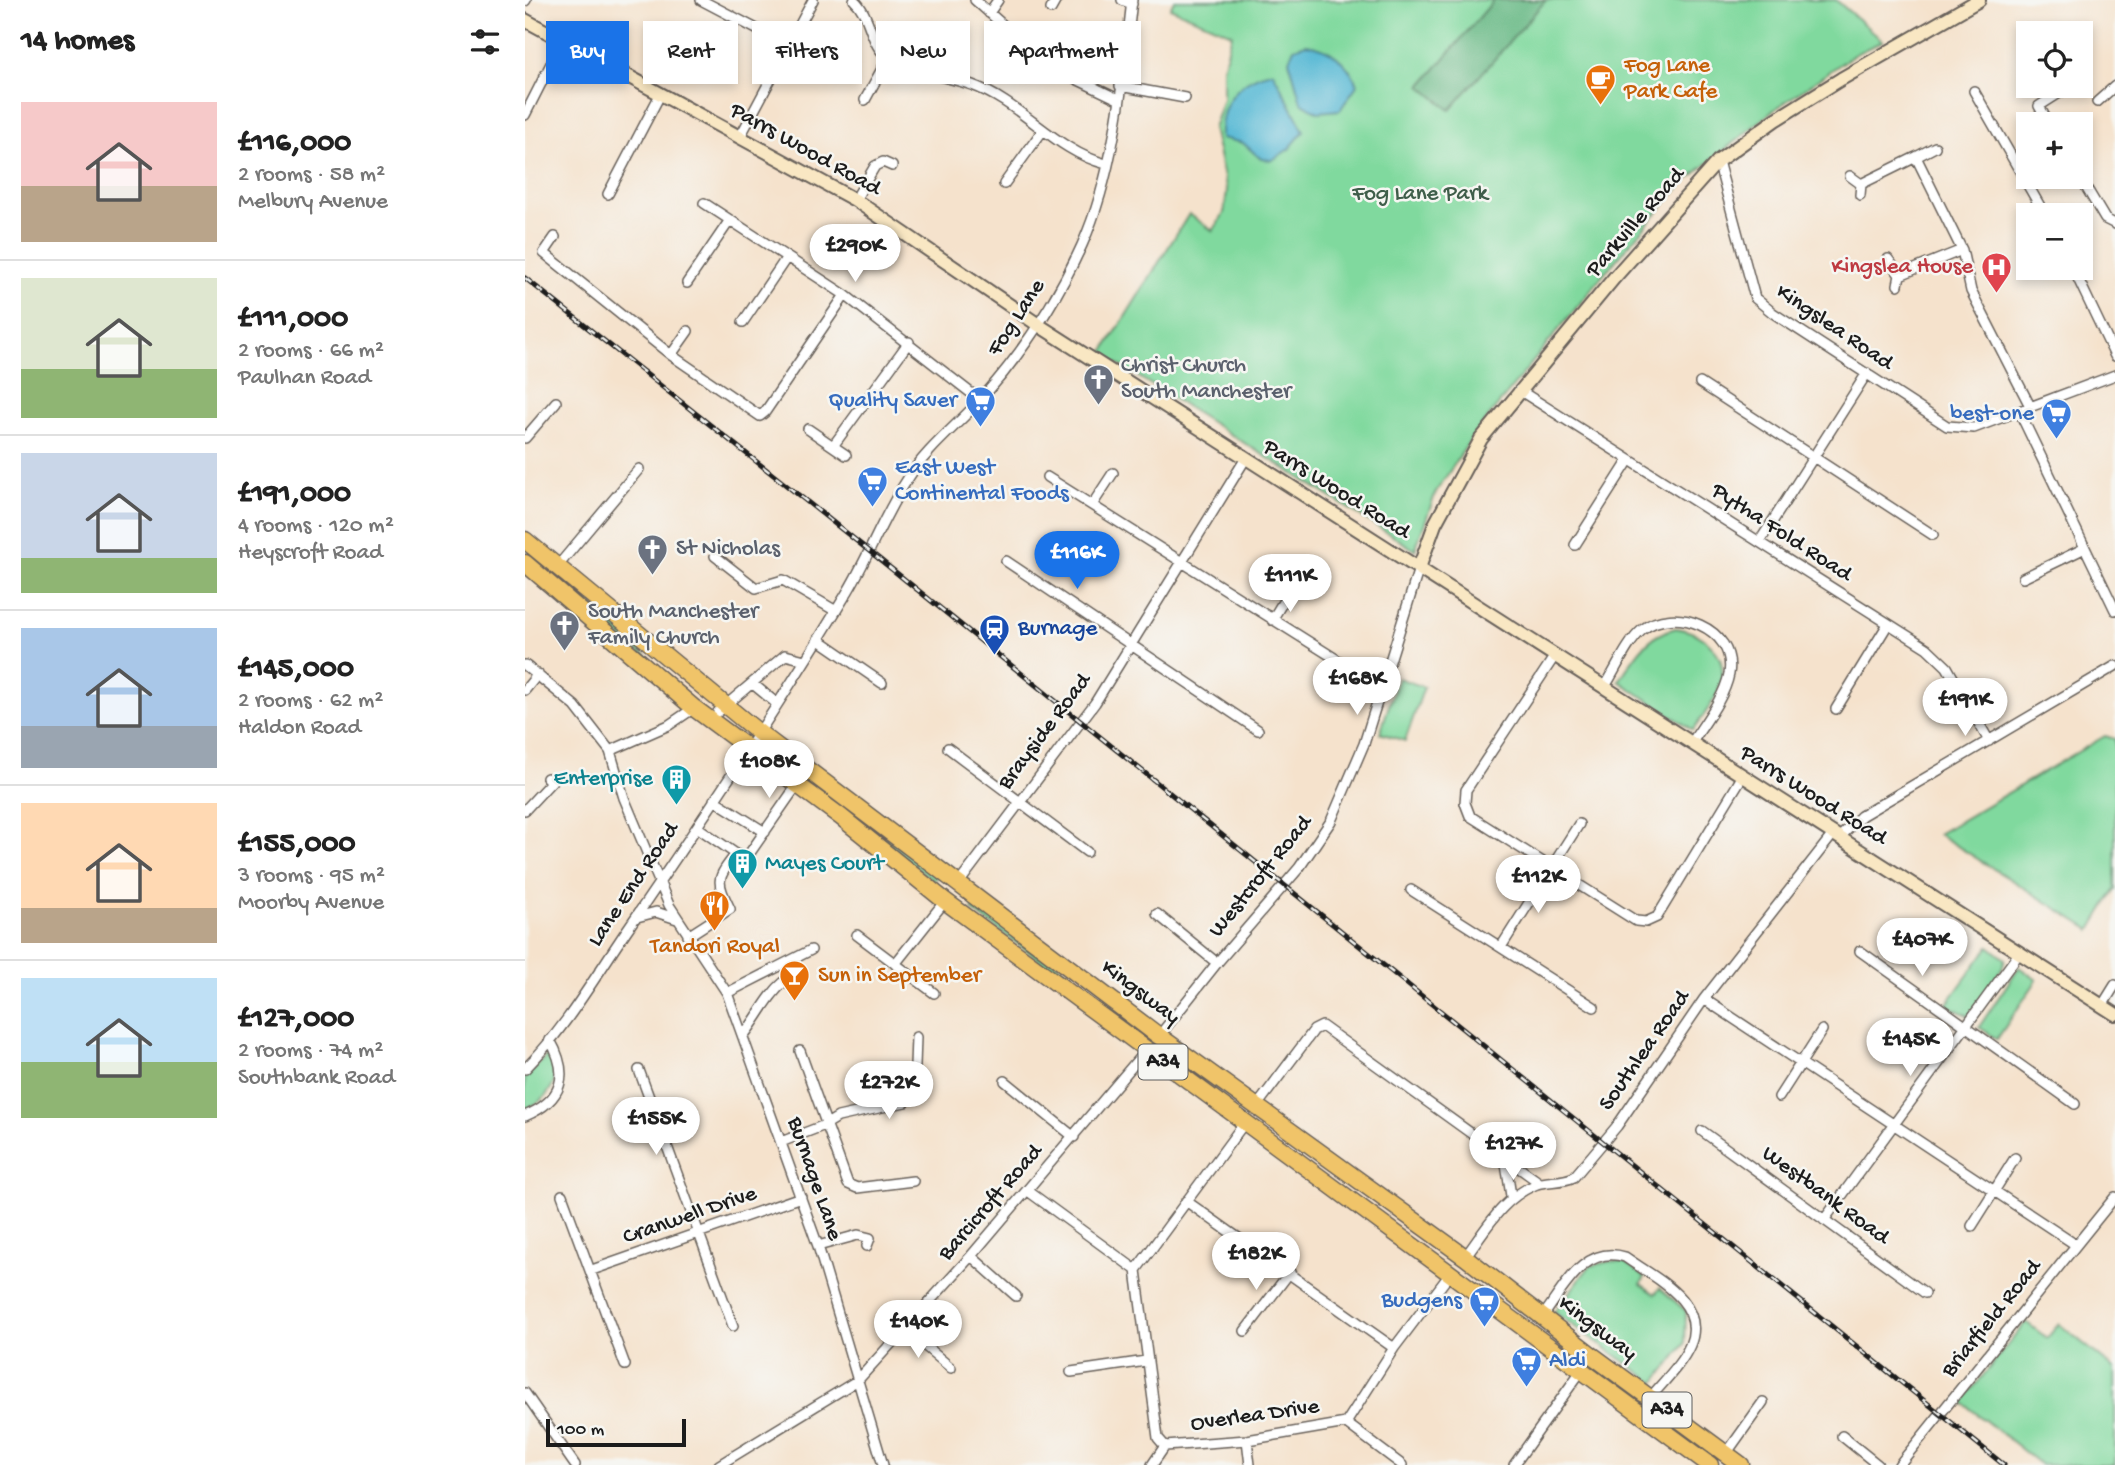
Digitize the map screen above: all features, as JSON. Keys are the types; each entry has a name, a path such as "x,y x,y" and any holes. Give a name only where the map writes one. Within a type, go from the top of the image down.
{"highway":[{"name":"Kingsway","path":"525,540 637,633 721,708 758,732 1159,1036 1465,1257 1741,1465"},
{"name":"Kingsway","path":"525,563 660,670 694,708 747,750 841,817 945,901 1710,1465"},
{"path":"637,633 660,670 721,708 746,736 747,750"},
{"path":"758,732 758,742 763,749 824,795 841,817"},
{"path":"1581,1371 1593,1356"}],"street":[{"path":"701,0 752,27"},
{"path":"802,21 813,0"},
{"path":"854,0 866,13 876,41"},
{"path":"975,0 1049,66 1118,99"},
{"path":"989,13 998,0"},
{"path":"1122,0 1132,2"},
{"name":"Parkville Road","path":"1419,568 1450,493 1481,439 1519,390 1718,161 1786,113 1979,0"},
{"name":"Fog Lane","path":"747,750 836,611 908,478 925,455 1022,353 1040,326 1084,240 1106,164 1132,2"},
{"name":"Parrs Wood Road","path":"525,20 546,31"},
{"path":"525,115 546,74"},
{"name":"Parrs Wood Road","path":"629,76 855,200 1040,326 2115,1014"},
{"path":"865,100 876,80"},
{"path":"740,137 769,84"},
{"path":"968,84 999,99 1079,156 1106,164"},
{"path":"1120,86 1185,98"},
{"path":"2097,102 2115,86"},
{"path":"1974,91 2038,203"},
{"path":"608,194 660,93"},
{"path":"2042,112 2039,106 2052,98"},
{"path":"1005,184 1043,130"},
{"path":"1861,184 1935,147"},
{"path":"1916,157 1962,250 1971,291 2030,407"},
{"name":"Kingslea Road","path":"1718,161 1755,298 1773,313 1947,426 1974,428 2115,375"},
{"path":"855,200 875,166 883,162 892,166"},
{"path":"1850,176 1861,184"},
{"path":"1860,195 1861,184"},
{"path":"2087,189 2105,219 2115,224"},
{"path":"704,203 845,295 909,342 980,400"},
{"path":"687,283 730,220"},
{"path":"555,237 544,253 671,355 759,415 765,412 845,295"},
{"path":"1888,259 1899,280 1962,250"},
{"path":"743,322 787,257"},
{"path":"2079,280 2115,356"},
{"path":"671,355 688,331"},
{"path":"834,446 909,342"},
{"path":"1760,541 1867,373"},
{"path":"1700,383 1933,535"},
{"name":"Pytha Fold Road","path":"1519,390 1760,541 1939,658 1989,741"},
{"path":"525,438 555,402"},
{"path":"2019,411 2115,610"},
{"path":"808,429 846,455"},
{"name":"Brayside Road","path":"959,883 1019,800 1095,703 1246,458"},
{"path":"1575,545 1629,460"},
{"path":"557,567 639,470"},
{"path":"1093,505 1113,473"},
{"path":"1047,477 1382,688"},
{"path":"2023,578 2085,548"},
{"path":"715,556 753,587 764,587 783,580 836,611"},
{"path":"1006,561 1258,730"},
{"name":"Westcroft Road","path":"1159,1036 1217,963 1299,868 1331,821 1347,790 1419,568"},
{"path":"1272,620 1295,582"},
{"path":"1604,688 1640,632 1655,621 1674,617 1691,620 1707,629 1722,645 1729,671 1724,690 1691,744"},
{"path":"1836,709 1888,624"},
{"path":"818,639 882,683"},
{"path":"721,708 785,655 805,660"},
{"path":"1554,657 1466,790 1465,803 1470,816 1636,921 1646,922 1657,918 1742,777"},
{"name":"Burnage Lane","path":"525,665 575,706 610,751 624,798 659,883 678,920 727,993 818,1246 883,1465"},
{"name":"Southlea Road","path":"1465,1257 1511,1196 1540,1183 1565,1182 1574,1177 1617,1126 1704,999 1837,835 1861,816 2115,666"},
{"path":"525,690 538,674"},
{"path":"753,684 776,703"},
{"path":"610,751 669,725 694,708"},
{"path":"948,748 1087,852"},
{"name":"Lane End Road","path":"525,1069 550,1040 635,919 747,750"},
{"path":"525,810 552,781 547,778"},
{"path":"697,827 745,860 797,785"},
{"path":"714,800 765,832"},
{"path":"1501,947 1579,824"},
{"path":"688,936 730,909 718,884 719,876 736,854"},
{"path":"1411,890 1594,1007"},
{"path":"895,964 945,901"},
{"path":"635,919 656,912 678,920"},
{"path":"1157,914 1217,963"},
{"path":"856,935 934,993"},
{"path":"727,993 811,950"},
{"path":"1860,951 2075,1104"},
{"path":"1824,1220 2020,952"},
{"path":"743,1036 760,1016 771,993 785,981"},
{"path":"2102,1006 2115,985"},
{"path":"1704,999 2076,1245"},
{"path":"1256,1107 1314,1030 1322,1026 1540,1183"},
{"path":"1779,1097 1822,1030"},
{"path":"781,1142 825,1125 838,1116 905,1102 914,1095 916,1037"},
{"path":"525,1116 550,1101 559,1087 562,1070 559,1056 550,1040"},
{"name":"Barcicroft Road","path":"719,1465 858,1380 1028,1191 1146,1050"},
{"path":"800,1051 848,1184 857,1188 913,1181"},
{"path":"639,1070 733,1326"},
{"path":"1005,1081 1074,1137"},
{"path":"1164,1446 1158,1438 1136,1270 1245,1122"},
{"name":"Westbank Road","path":"1702,1131 1924,1293"},
{"path":"1505,1157 1511,1196"},
{"path":"1972,1226 2015,1158"},
{"path":"1028,1191 1136,1270"},
{"path":"562,1195 625,1365"},
{"name":"Cranwell Drive","path":"592,1270 801,1197"},
{"name":"Briarfield Road","path":"1899,1465 2115,1197"},
{"path":"1186,1201 1394,1348"},
{"path":"818,1246 858,1234 870,1238 867,1247"},
{"path":"1543,1316 1585,1262 1613,1255 1625,1257 1682,1298 1691,1314 1690,1345 1650,1398"},
{"path":"971,1256 1016,1296"},
{"path":"1245,1331 1290,1272"},
{"path":"1346,1423 1394,1348 1450,1274"},
{"path":"905,1329 951,1368"},
{"path":"1071,1372 1146,1361"},
{"path":"1514,1465 1581,1371"},
{"path":"525,1393 575,1465"},
{"path":"1726,1454 1763,1402"},
{"name":"Overlea Drive","path":"1152,1465 1164,1446 1247,1440 1346,1423 1397,1463"},
{"path":"1842,1436 1878,1465"},
{"path":"1247,1440 1250,1465"}],"green space":[{"name":"Fog Lane Park","path":"1174,0 1836,0 1883,41 1855,54 1774,110 1681,185 1598,281 1473,436 1436,492 1415,550 1102,354 1189,214 1213,231 1224,213 1227,191 1213,128 1223,99 1223,68 1232,34 1170,8"},
{"path":"1494,0 1546,0 1450,110 1421,86"},
{"path":"566,582 629,637 656,667 562,587"},
{"path":"1676,628 1706,640 1713,647 1722,665 1718,693 1693,730 1619,681 1649,641"},
{"path":"1398,678 1424,687 1405,741 1380,733"},
{"path":"2105,736 2115,739 2115,889 2091,930 1938,834"},
{"path":"829,793 937,877 934,881 827,796"},
{"path":"976,904 1129,1018 1125,1024 972,910"},
{"path":"1989,946 2005,959 2002,968 1969,1016 1946,1005"},
{"path":"2019,967 2037,980 1997,1039 1979,1027"},
{"path":"551,1051 556,1069 552,1086 541,1100 525,1109 525,1078"},
{"path":"1611,1261 1624,1262 1645,1277 1641,1284 1655,1294 1660,1288 1686,1311 1685,1344 1655,1383 1554,1312 1590,1266"},
{"path":"2026,1322 2047,1338 2059,1324 2115,1369 2115,1465 2041,1465 1962,1402"}],"water":[{"path":"1306,44 1330,52 1344,63 1354,77 1357,85 1340,110 1318,112 1301,102 1289,60 1294,48"},
{"path":"1273,72 1304,131 1289,149 1272,160 1261,159 1243,143 1221,138 1221,125 1223,114 1233,94 1250,80"}],"railway":[{"path":"525,278 878,558 2004,1465"}],"place":[{"name":"Fog Lane Park Cafe","path":"1601,106"},
{"name":"Kingslea House","path":"1996,294"},
{"name":"Christ Church South Manchester","path":"1098,406"},
{"name":"Quality Saver","path":"980,428"},
{"name":"best-one","path":"2057,441"},
{"name":"East West Continental Foods","path":"872,508"},
{"name":"St Nicholas","path":"653,576"},
{"name":"South Manchester Family Church","path":"565,652"},
{"name":"Burnage","path":"995,656"},
{"name":"Enterprise","path":"676,806"},
{"name":"Mayes Court","path":"742,891"},
{"name":"Tandori Royal","path":"715,933"},
{"name":"Sun in September","path":"795,1003"},
{"name":"Budgens","path":"1485,1328"},
{"name":"Aldi","path":"1526,1388"}]}
